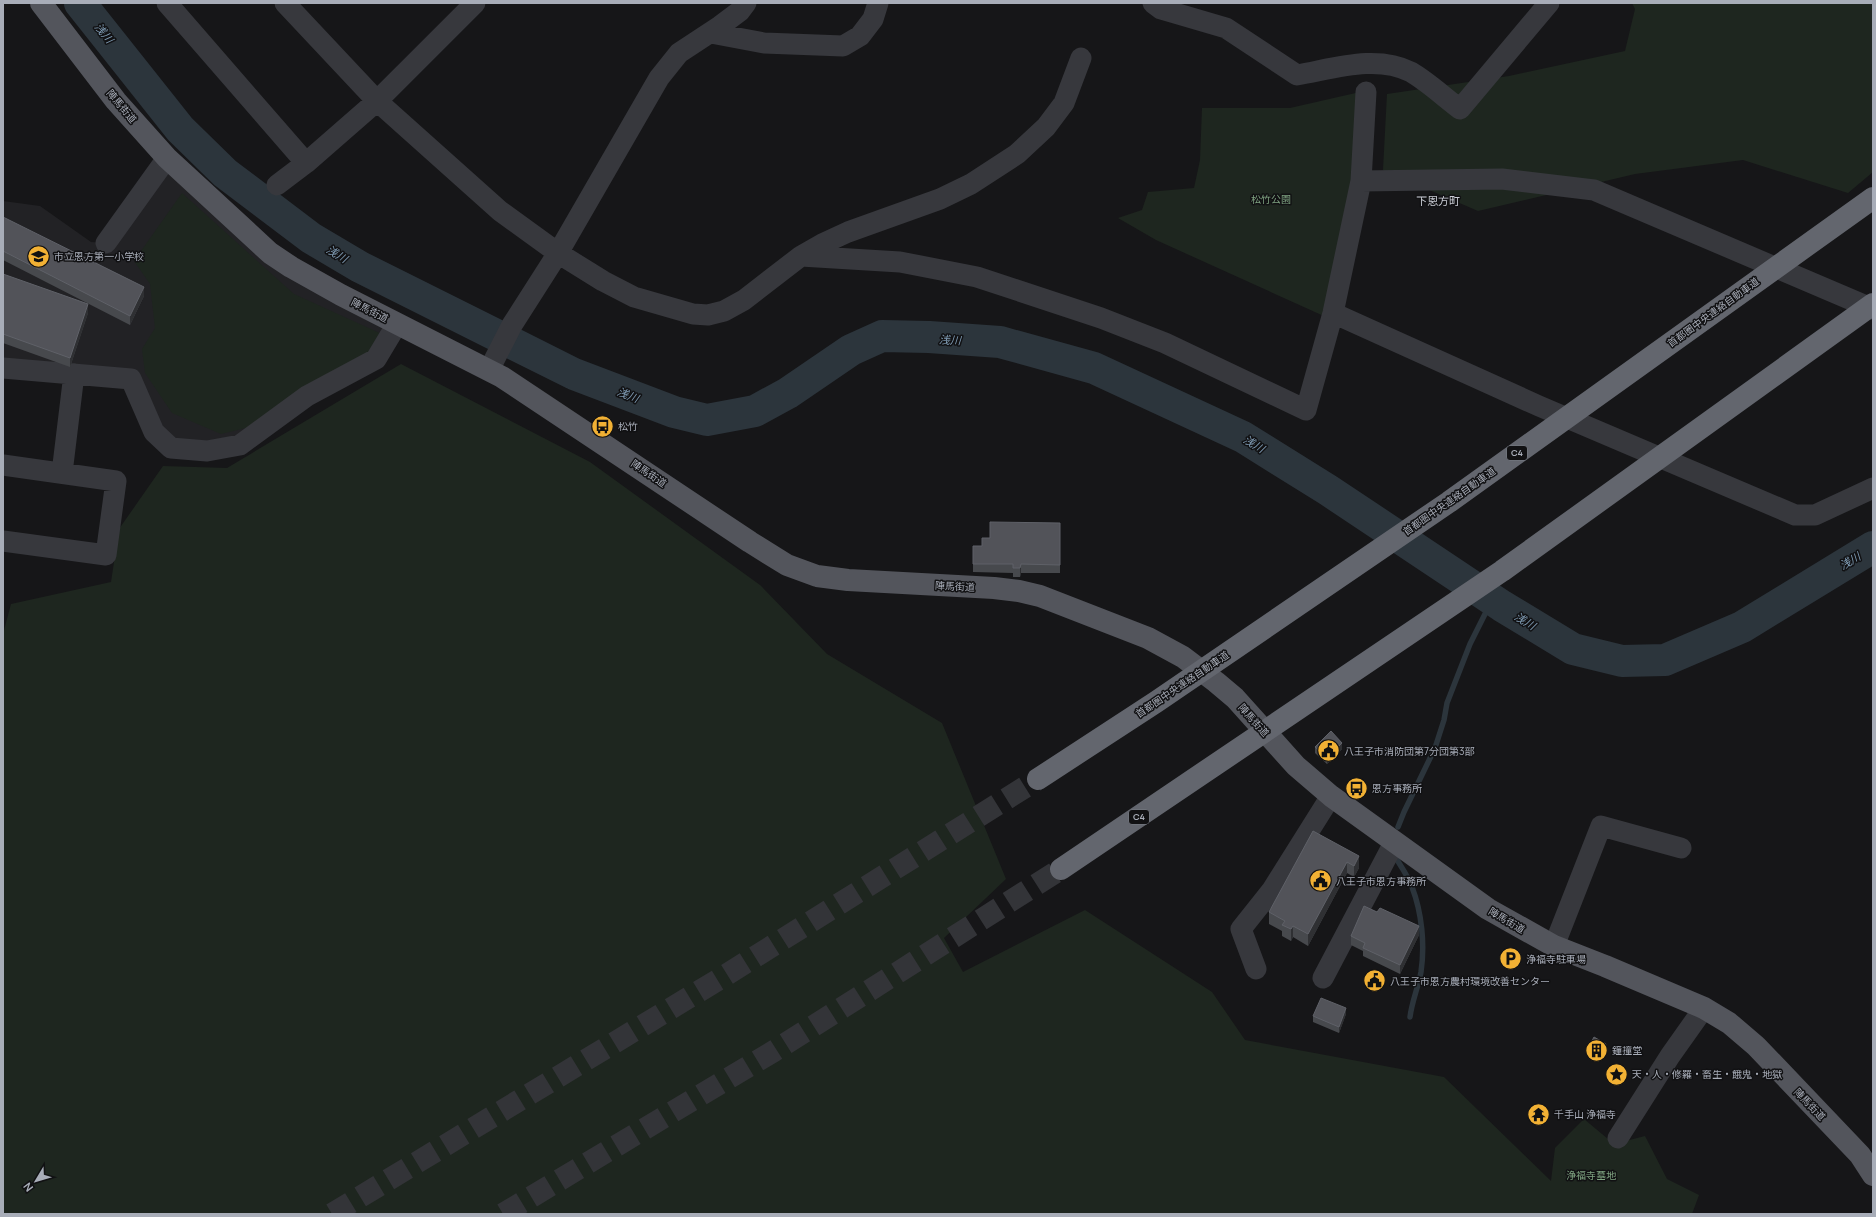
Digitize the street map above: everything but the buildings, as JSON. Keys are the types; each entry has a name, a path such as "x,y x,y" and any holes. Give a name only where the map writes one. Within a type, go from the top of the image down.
{"highway":[{"name":"首都圏中央連絡自動車道","path":"1038,779 1156,702 1449,502 1873,198"},
{"name":"C4","path":"1061,869 1502,571 1873,304"}],"main road":[{"name":"陣馬街道","path":"41,3 116,101 167,158 270,253 309,277 397,324 492,365 502,377 787,565 817,576 848,580 1019,591 1062,604 1148,638 1183,657 1235,698 1296,766 1330,796 1488,909 1554,946 1704,1008 1729,1023 1756,1046 1860,1155 1873,1175"}],"street":[{"path":"167,3 306,163"},
{"path":"285,3 377,101 500,211 558,253 603,281 634,297 675,310 708,315 724,311 744,300 801,256 822,244 848,232 940,199 971,184 1017,154 1046,127 1064,103 1081,58"},
{"path":"277,185 306,163 377,101 475,3"},
{"path":"492,365 512,325 558,253 659,78 679,53 711,33 740,11 746,3"},
{"path":"711,33 764,43 843,46 860,36 872,19 878,3"},
{"path":"1152,3 1161,9 1226,28 1297,75 1371,63 1390,64 1411,72 1460,109 1549,3"},
{"path":"801,256 900,262 977,277 1101,318 1165,343 1306,410 1332,312 1360,181 1366,92"},
{"path":"106,243 167,158"},
{"path":"1360,181 1502,179 1594,190 1873,309"},
{"path":"1332,312 1488,383 1688,471 1795,515 1815,515 1873,488"},
{"path":"3,368 131,379 154,432 171,448 207,451 240,445 306,396 376,359 397,324"},
{"path":"62,473 74,374"},
{"path":"3,465 116,481 106,555 3,541"},
{"path":"1256,969 1241,930 1272,890 1330,796"},
{"path":"1554,946 1601,826 1681,848"},
{"path":"1323,978 1394,843"},
{"path":"1618,1138 1670,1056 1704,1008"}],"shaded area":[{"path":"162,164 392,331 240,445 171,448 131,379 3,368 3,201 40,206 91,242 106,243"}],"green space":[{"path":"1632,3 1873,3 1873,172 1848,193 1743,160 1635,174 1478,211 1383,170 1387,94 1509,76 1625,51 1635,9"},
{"name":"松竹公園","path":"1360,92 1355,180 1326,317 1156,240 1118,218 1142,210 1148,192 1194,188 1200,160 1202,108 1290,108"},
{"path":"182,193 294,294 384,335 366,357 250,427 221,434 172,413 145,373 142,349 155,328 150,284 134,261"},
{"name":"浄福寺墓地","path":"401,364 590,462 760,585 827,654 942,723 1006,879 944,938 963,972 1085,910 1212,992 1245,1040 1444,1077 1551,1181 1555,1148 1584,1119 1614,1144 1645,1136 1667,1179 1699,1195 1692,1214 3,1214 3,634 11,604 111,582 119,529 163,466 227,468"}],"waterway":[{"name":"浅川","path":"80,3 180,129 225,173 311,238 360,267 574,374 674,412 707,420 755,411 788,393 851,350 882,336 929,337 1000,342 1094,368 1243,437 1328,490 1502,606 1573,649 1622,661 1665,660 1742,627 1873,547"},
{"path":"1398,827 1435,748 1444,720 1447,703 1470,644 1492,600"},
{"path":"1394,855 1412,887 1418,907 1422,929 1423,951 1421,972 1410,1017"}],"tunnel":[{"path":"332,1214 726,975 1038,779"},
{"path":"503,1214 774,1051 1061,869"}],"place":[{"name":"市立恩方第一小学校","path":"38,256"},
{"name":"松竹","path":"603,426"},
{"name":"八王子市消防団第7分団第3部","path":"1329,751"},
{"name":"恩方事務所","path":"1357,788"},
{"name":"八王子市恩方事務所","path":"1320,881"},
{"name":"浄福寺駐車場","path":"1511,959"},
{"name":"八王子市恩方農村環境改善センター","path":"1374,981"},
{"name":"鐘撞堂","path":"1596,1050"},
{"name":"天・人・修羅・畜生・餓鬼・地獄","path":"1616,1074"},
{"name":"千手山 浄福寺","path":"1539,1114"}],"district":[{"name":"下恩方町","path":"1438,201"}]}
